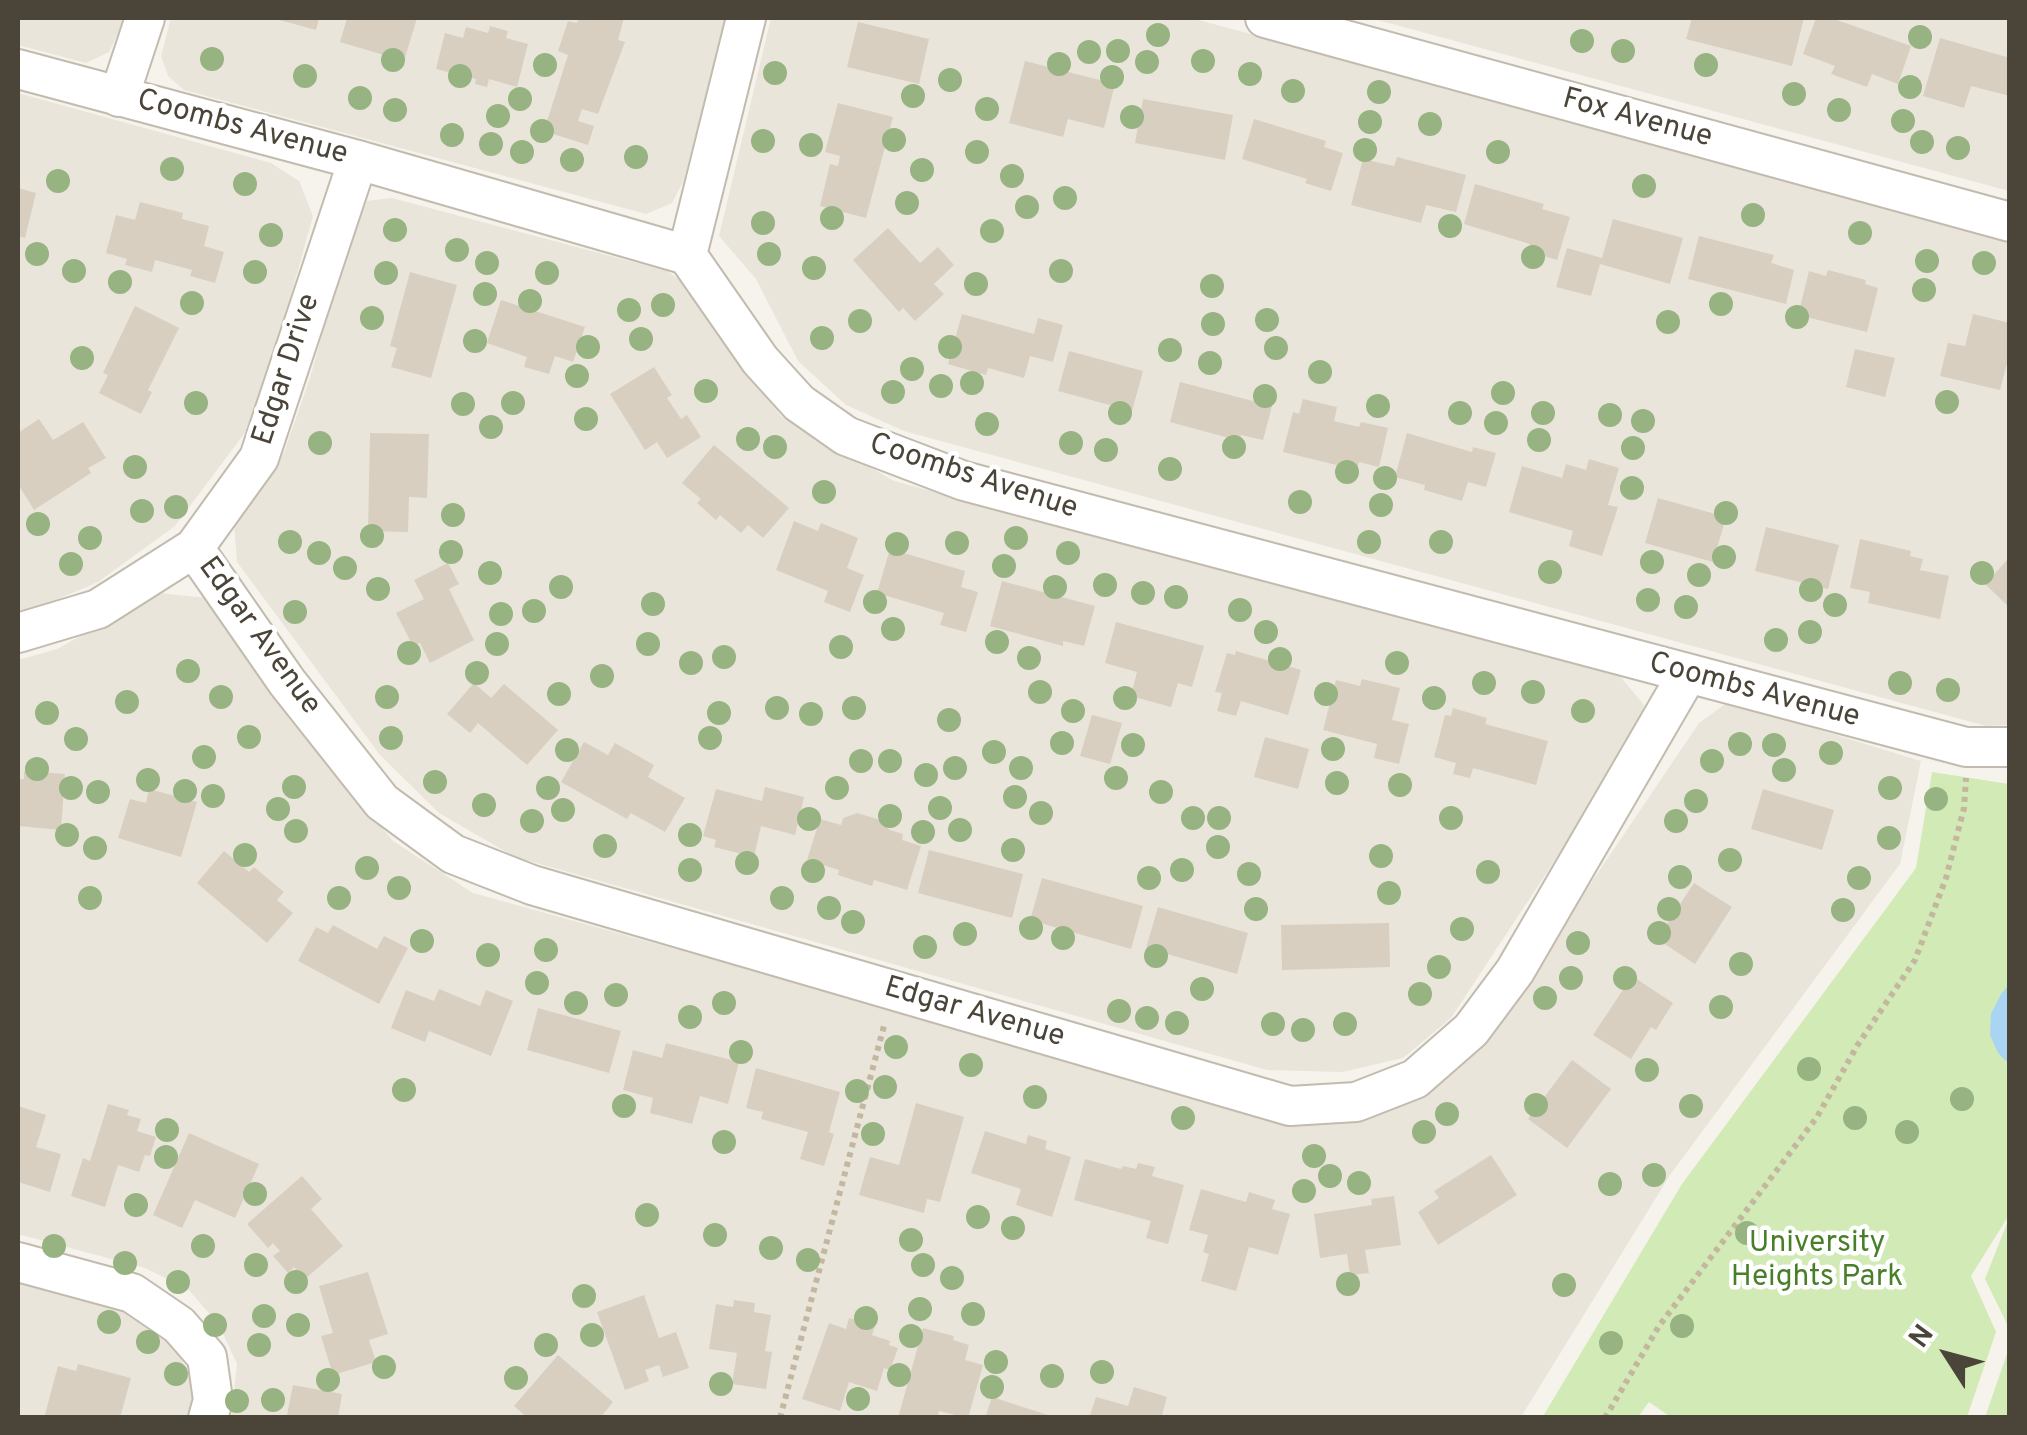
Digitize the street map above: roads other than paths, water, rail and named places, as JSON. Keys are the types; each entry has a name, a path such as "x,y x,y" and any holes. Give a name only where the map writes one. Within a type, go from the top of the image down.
{"street":[{"path":"120,97 145,18"},
{"path":"686,255 746,18"},
{"name":"Fox Avenue","path":"1265,18 2010,222"},
{"name":"Coombs Avenue","path":"18,69 358,160 686,255 760,360 799,403 846,436 964,481 1966,747 2010,747"},
{"name":"Edgar Drive","path":"18,633 98,609 194,548 259,458 358,160"},
{"name":"Edgar Avenue","path":"194,548 288,682 382,802 452,854 532,885 1290,1106 1356,1102 1415,1079 1471,1030 1514,971 1687,675"},
{"path":"18,1262 132,1293 178,1325 207,1357 213,1400 208,1418"}],"water":[{"path":"2009,985 2009,1064 1998,1053 1990,1035 1991,1014"}],"park label":[{"name":"University Heights Park","path":"1817,1262"}]}
